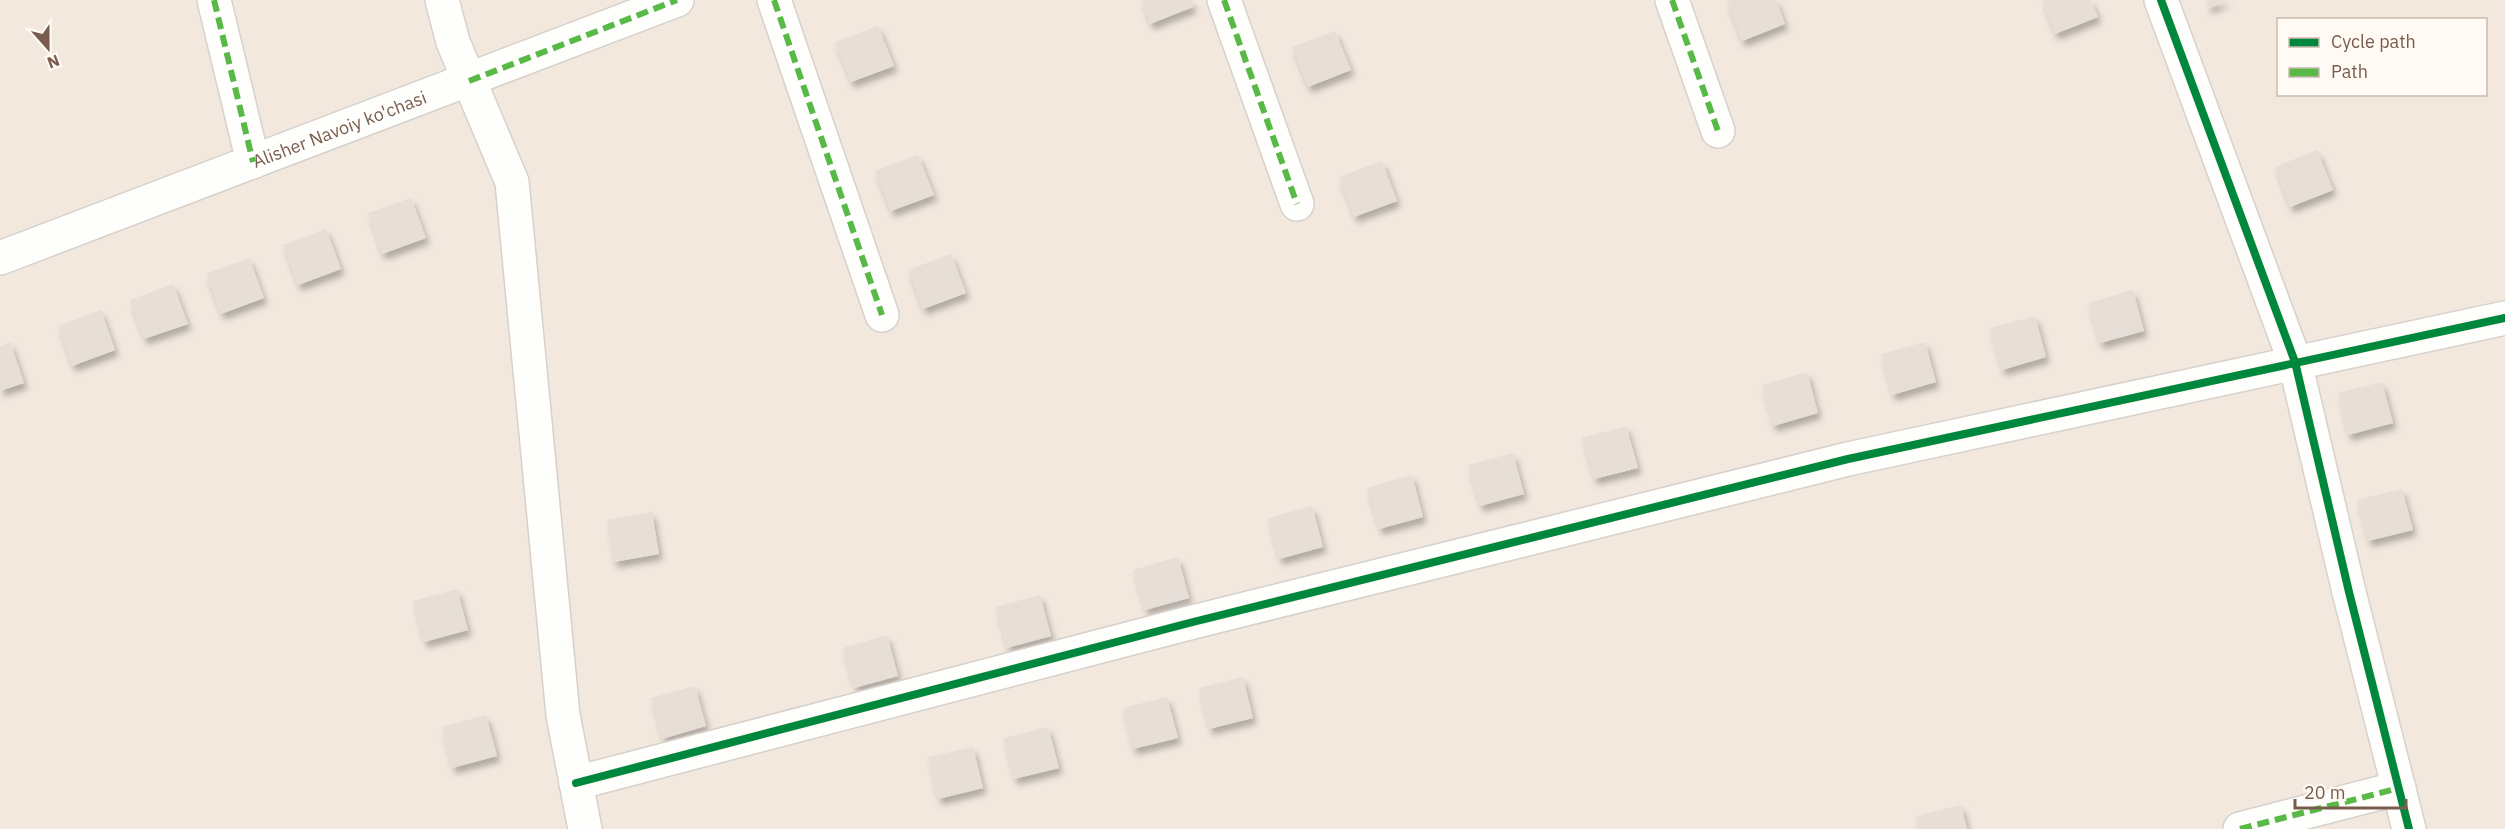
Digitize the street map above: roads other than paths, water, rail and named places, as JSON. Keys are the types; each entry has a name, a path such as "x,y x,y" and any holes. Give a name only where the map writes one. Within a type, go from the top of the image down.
{"street":[{"path":"214,0 253,162"},
{"path":"442,0 453,42 512,182 563,715 585,829"},
{"name":"Alisher Navoiy ko'chasi","path":"0,258 677,0"},
{"path":"774,0 882,315"},
{"path":"1224,0 1297,204"},
{"path":"1672,0 1718,130"},
{"path":"2162,0 2295,362 2349,592 2409,829"},
{"path":"576,783 1193,622 1848,459 2505,318"},
{"path":"2240,829 2399,788"}]}
